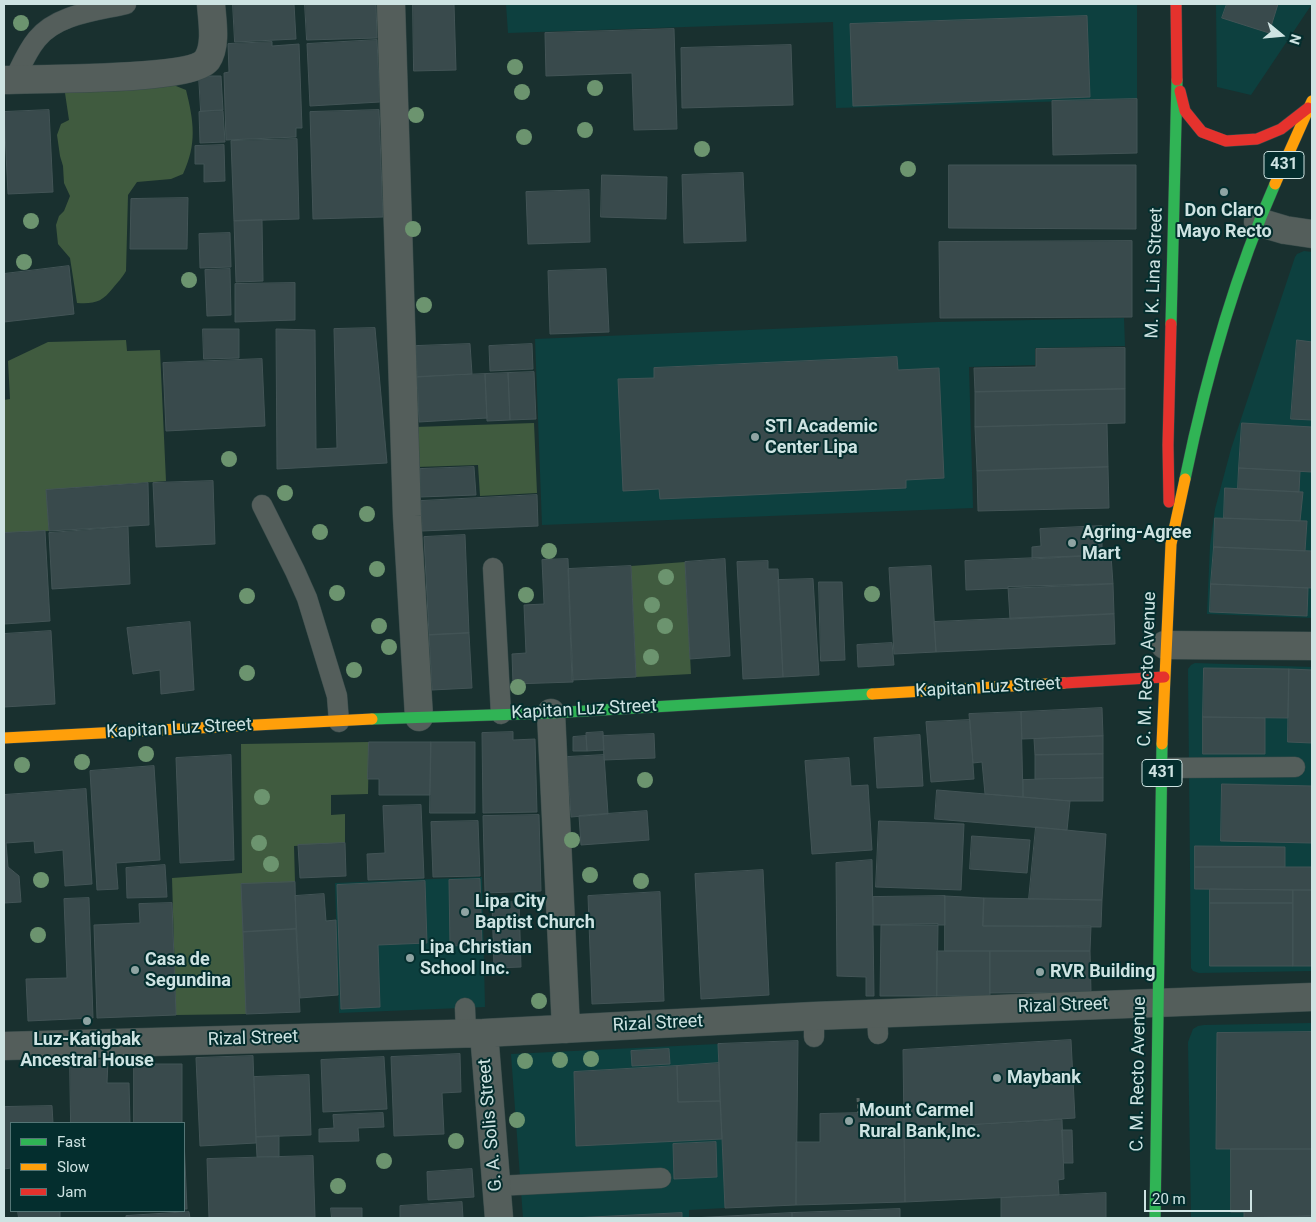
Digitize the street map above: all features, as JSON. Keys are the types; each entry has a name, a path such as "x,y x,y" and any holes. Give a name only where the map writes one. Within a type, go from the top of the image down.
{"main road":[{"name":"M. K. Lina Street","path":"1171,544 1168,445 1177,80 1176,4"},
{"path":"1177,80 1185,111 1202,132 1226,141 1257,139 1281,129 1311,104"},
{"name":"431","path":"1258,222 1311,104"},
{"name":"C. M. Recto Avenue","path":"1155,1218 1164,678 1171,544 1199,412 1224,318 1258,222"},
{"name":"Kapitan Luz Street","path":"4,738 419,717 550,713 1164,678"}],"street":[{"path":"9,80 115,78 197,67 206,61 211,51 211,4"},
{"path":"391,4 407,516 419,717"},
{"path":"1258,222 1285,230 1312,234"},
{"path":"1165,645 1312,646"},
{"path":"550,713 566,1029"},
{"name":"Rizal Street","path":"4,1046 471,1025 566,1029 878,1024 1158,1003 1312,997"},
{"name":"G. A. Solis Street","path":"471,1025 496,1186 499,1218"}],"lane":[{"path":"9,80 36,40 52,26 72,17 126,4"},
{"path":"262,505 307,598 337,696 340,722"},
{"path":"493,568 501,714"},
{"path":"1162,768 1295,767"},
{"path":"496,1186 661,1178"}],"path":[{"path":"858,1098 859,1113"}],"shaded area":[{"path":"506,4 1137,4 1137,99 836,108 833,22 508,33"},
{"path":"1216,4 1312,4 1251,95 1217,87"},
{"path":"1304,251 1312,252 1312,618 1207,614 1210,545 1215,509 1231,449 1295,257"},
{"name":"STI Academic Center Lipa","path":"1124,318 1125,346 1035,348 1035,365 969,367 973,508 542,525 535,339 938,322"},
{"path":"1195,663 1312,667 1312,971 1199,973 1191,968 1188,669"},
{"name":"Lipa Christian School Inc.","path":"482,877 485,1007 339,1013 335,883"},
{"path":"1312,1023 1312,1218 1191,1218 1188,1042 1193,1029 1204,1025"},
{"path":"718,1044 725,1208 689,1210 689,1218 523,1218 511,1054"}],"green space":[{"path":"171,84 186,90 191,112 192,143 183,174 171,179 137,182 128,195 126,271 102,299 89,303 77,303 70,258 58,244 56,225 70,196 64,183 57,135 61,124 69,120 65,93 72,89"},
{"path":"126,340 127,351 160,350 166,481 47,490 49,531 4,533 4,400 10,399 8,361 48,342"},
{"path":"534,423 537,493 480,496 478,465 417,467 415,427"},
{"path":"685,562 691,674 636,677 631,566"},
{"path":"369,742 368,794 331,795 331,815 345,814 345,843 294,846 295,882 246,1014 176,1015 172,878 242,873 241,744"}],"building":[{"path":"233,4 294,4 296,39 235,42"},
{"path":"305,4 376,4 377,38 307,40"},
{"path":"413,4 454,4 456,70 414,71"},
{"path":"1227,4 1278,4 1269,33 1222,18"},
{"path":"1087,16 1090,97 853,106 850,24"},
{"path":"674,29 677,129 634,130 632,73 546,76 545,33"},
{"path":"377,40 380,102 310,106 307,44"},
{"path":"272,42 272,46 299,44 302,128 296,128 296,137 226,140 224,73 229,72 228,44"},
{"path":"791,45 793,105 682,108 681,48"},
{"path":"199,76 221,76 223,110 201,111"},
{"path":"1137,99 1137,153 1053,155 1052,101"},
{"path":"49,110 53,192 8,194 4,112"},
{"path":"379,110 383,217 313,219 310,112"},
{"path":"223,111 225,142 200,143 199,112"},
{"path":"297,139 299,219 234,221 231,141"},
{"path":"224,145 225,181 204,182 204,164 195,164 195,146"},
{"path":"949,165 1136,165 1136,229 949,228"},
{"path":"743,173 746,241 684,243 682,175"},
{"path":"602,175 667,177 666,219 601,217"},
{"path":"589,190 590,242 528,244 526,192"},
{"path":"188,198 187,249 130,249 131,199"},
{"path":"262,220 263,281 236,282 234,221"},
{"path":"230,233 231,267 200,268 199,234"},
{"path":"1132,241 1132,317 940,318 939,242"},
{"path":"69,266 74,314 4,322 4,274"},
{"path":"230,269 231,315 207,316 205,270"},
{"path":"606,269 609,332 550,334 548,271"},
{"path":"295,283 295,320 235,322 235,284"},
{"path":"375,328 387,463 277,469 276,329 315,330 316,449 337,448 334,329"},
{"path":"203,329 239,329 239,358 204,359"},
{"path":"1297,340 1312,342 1312,420 1291,419"},
{"path":"470,344 472,374 417,377 416,346"},
{"path":"532,344 533,369 490,371 489,346"},
{"path":"1125,348 1125,389 975,392 974,368 1036,367 1036,349"},
{"path":"897,357 898,370 939,368 944,478 906,480 906,488 660,499 659,489 623,491 618,379 654,378 654,368"},
{"path":"262,359 265,426 166,431 163,363"},
{"path":"534,372 536,419 510,420 508,373"},
{"path":"508,373 510,420 487,421 485,374"},
{"path":"485,374 487,418 419,422 417,377"},
{"path":"1125,389 1125,423 975,427 975,392"},
{"path":"1242,423 1312,427 1312,472 1239,468"},
{"path":"1107,424 1108,467 977,471 975,427"},
{"path":"474,467 476,495 420,497 420,469"},
{"path":"1108,467 1109,508 978,511 977,471"},
{"path":"1239,468 1300,471 1299,492 1238,489"},
{"path":"213,481 215,544 156,547 153,483"},
{"path":"148,483 149,525 49,531 46,490"},
{"path":"1225,488 1303,492 1300,521 1224,518"},
{"path":"537,495 538,526 422,531 421,501"},
{"path":"1215,518 1307,521 1305,551 1214,547"},
{"path":"1102,526 1102,555 1032,559 1032,547 1041,546 1040,529"},
{"path":"128,527 130,584 52,589 49,533"},
{"path":"45,531 50,621 4,624 4,533"},
{"path":"465,535 469,633 429,635 424,537"},
{"path":"1214,547 1312,551 1312,588 1211,584"},
{"path":"1111,555 1113,584 966,590 965,561"},
{"path":"568,559 573,682 513,684 512,654 526,653 524,605 544,604 542,560"},
{"path":"725,559 730,656 690,659 685,562"},
{"path":"768,561 768,569 778,569 783,677 743,679 737,562"},
{"path":"631,566 636,677 572,680 568,569"},
{"path":"931,566 936,652 894,654 889,568"},
{"path":"813,579 819,675 783,677 778,580"},
{"path":"819,582 842,582 845,660 821,661"},
{"path":"1113,584 1114,614 1010,619 1008,587"},
{"path":"1211,584 1308,588 1307,616 1210,612"},
{"path":"1114,614 1115,644 936,652 934,622"},
{"path":"190,622 194,690 161,694 160,670 133,674 127,628"},
{"path":"51,631 55,704 4,707 4,634"},
{"path":"469,633 472,688 432,690 429,635"},
{"path":"892,643 894,665 858,667 857,645"},
{"path":"1204,668 1289,669 1288,718 1203,717"},
{"path":"1289,669 1312,670 1312,743 1288,742"},
{"path":"1102,708 1103,736 1022,739 1021,712"},
{"path":"1021,712 1023,797 985,794 982,762 973,763 969,714"},
{"path":"1203,717 1265,718 1265,754 1203,754"},
{"path":"970,720 974,779 931,782 926,722"},
{"path":"513,732 513,740 535,739 537,812 483,813 482,733"},
{"path":"603,732 604,750 587,751 586,733"},
{"path":"654,734 655,758 604,760 603,736"},
{"path":"920,735 923,786 877,788 874,738"},
{"path":"586,736 587,751 573,751 573,737"},
{"path":"1103,736 1103,754 1035,755 1034,739"},
{"path":"369,742 431,742 430,795 379,795 379,779 368,779"},
{"path":"431,742 475,742 475,813 430,813"},
{"path":"1103,754 1103,778 1035,779 1035,755"},
{"path":"231,755 234,860 180,863 176,758"},
{"path":"604,755 608,814 571,817 567,757"},
{"path":"849,758 851,786 868,785 872,850 812,854 805,761"},
{"path":"154,766 160,860 116,863 118,889 97,890 90,771"},
{"path":"1103,778 1103,801 1070,801 1023,797 1023,780"},
{"path":"1222,784 1312,786 1312,843 1221,841"},
{"path":"86,789 92,884 65,886 63,850 35,853 34,841 6,843 8,867 19,876 21,902 4,903 4,795"},
{"path":"937,790 1070,801 1067,830 935,819"},
{"path":"421,805 424,878 368,880 367,854 385,853 383,806"},
{"path":"647,811 649,840 581,845 579,816"},
{"path":"539,815 541,891 485,893 483,816"},
{"path":"478,821 480,876 433,877 431,822"},
{"path":"879,821 964,824 961,890 876,887"},
{"path":"1036,827 1106,834 1102,900 1029,899"},
{"path":"972,836 1030,840 1027,873 970,869"},
{"path":"345,843 346,876 300,878 298,845"},
{"path":"1195,846 1285,847 1285,867 1195,867"},
{"path":"872,860 874,996 866,996 866,977 837,976 836,863"},
{"path":"165,865 167,897 127,898 126,868"},
{"path":"1195,867 1312,867 1312,890 1195,889"},
{"path":"763,870 769,995 701,999 695,874"},
{"name":"Lipa City Baptist Church","path":"480,879 482,945 450,946 449,880"},
{"path":"425,881 427,943 378,945 380,1007 341,1009 337,885"},
{"path":"295,882 296,929 243,932 241,884"},
{"path":"1210,889 1293,890 1293,903 1210,903"},
{"path":"1293,890 1312,890 1312,966 1293,966"},
{"path":"660,892 664,1001 592,1004 588,896"},
{"path":"324,894 326,921 336,920 338,995 300,998 295,896"},
{"path":"945,896 945,925 873,925 873,897"},
{"path":"945,896 984,898 983,926 1091,926 1090,951 945,951"},
{"path":"89,898 93,1018 28,1021 26,979 67,978 64,899"},
{"path":"984,898 1102,900 1101,927 983,926"},
{"path":"519,902 521,967 494,968 492,903"},
{"name":"Casa de Segundina","path":"172,903 176,1015 97,1018 94,925 140,923 139,904"},
{"path":"1210,903 1293,903 1293,966 1210,966"},
{"path":"938,924 937,996 880,996 881,925"},
{"path":"296,929 300,1012 246,1014 243,932"},
{"path":"937,951 990,951 990,996 937,996"},
{"name":"RVR Building","path":"990,951 1090,951 1091,992 990,993"},
{"path":"1312,1032 1312,1149 1216,1149 1217,1033"},
{"path":"1071,1040 1075,1118 904,1129 903,1050"},
{"path":"798,1041 796,1205 725,1208 718,1044"},
{"path":"669,1049 670,1064 632,1066 631,1051"},
{"path":"460,1054 461,1092 442,1093 444,1134 394,1136 391,1057"},
{"path":"253,1056 256,1143 200,1146 196,1058"},
{"path":"384,1057 387,1109 323,1112 321,1060"},
{"path":"70,1060 108,1060 107,1083 129,1083 130,1122 71,1122"},
{"path":"719,1063 720,1101 678,1102 677,1066"},
{"path":"134,1064 182,1064 182,1122 134,1122"},
{"path":"677,1066 678,1102 720,1101 722,1139 576,1146 574,1072"},
{"path":"309,1075 311,1135 256,1137 254,1077"},
{"path":"52,1106 53,1122 10,1122 10,1168 4,1169 4,1107"},
{"path":"904,1112 905,1202 796,1205 796,1142 820,1142 820,1114"},
{"path":"383,1113 384,1127 358,1128 359,1141 319,1142 319,1129 334,1128 333,1115"},
{"path":"1062,1120 1064,1179 1058,1180 1059,1195 905,1202 904,1129"},
{"path":"1062,1130 1072,1130 1073,1163 1064,1163"},
{"path":"279,1136 279,1157 257,1157 256,1137"},
{"path":"716,1142 717,1177 674,1179 673,1144"},
{"path":"1231,1149 1312,1149 1312,1216 1244,1218 1244,1212 1231,1212"},
{"path":"313,1156 315,1217 209,1218 207,1159"},
{"path":"185,1162 187,1209 185,1209"},
{"path":"472,1169 474,1197 428,1200 427,1172"},
{"path":"1106,1193 1106,1218 1001,1218 1001,1198"},
{"path":"462,1202 463,1218 400,1218 400,1206"},
{"path":"331,1208 362,1208 362,1218 332,1218"},
{"path":"900,1209 900,1218 792,1218 792,1213"},
{"path":"18,1212 60,1212 60,1218 19,1218"},
{"path":"189,1212 190,1218 126,1218 126,1216"},
{"path":"682,1213 682,1218 572,1218"},
{"path":"792,1213 792,1218 692,1218"},
{"path":"1312,1216 1312,1218 1244,1218"}],"traffic: fast":[{"path":"1171,324 1177,80"},
{"path":"1185,479 1202,403 1222,329 1246,256 1275,184"},
{"path":"372,719 551,713 872,694"},
{"path":"1155,1218 1162,744"}],"traffic: slow":[{"path":"1275,184 1312,101"},
{"path":"1162,744 1171,544 1185,479"},
{"path":"872,694 1064,683"},
{"path":"4,738 372,719"}],"traffic: jam":[{"path":"1176,4 1177,80"},
{"path":"1180,91 1185,111 1202,132 1226,141 1257,139 1281,129 1308,108"},
{"path":"1169,502 1168,445 1171,324"},
{"path":"1064,683 1164,677"}],"place":[{"name":"Don Claro Mayo Recto","path":"1224,192"},
{"name":"STI Academic Center Lipa","path":"755,437"},
{"name":"Agring-Agree Mart","path":"1072,543"},
{"name":"Lipa City Baptist Church","path":"465,912"},
{"name":"Lipa Christian School Inc.","path":"410,958"},
{"name":"Casa de Segundina","path":"135,970"},
{"name":"RVR Building","path":"1040,972"},
{"name":"Luz-Katigbak Ancestral House","path":"87,1021"},
{"name":"Maybank","path":"997,1078"},
{"name":"Mount Carmel Rural Bank,Inc.","path":"849,1121"}]}
